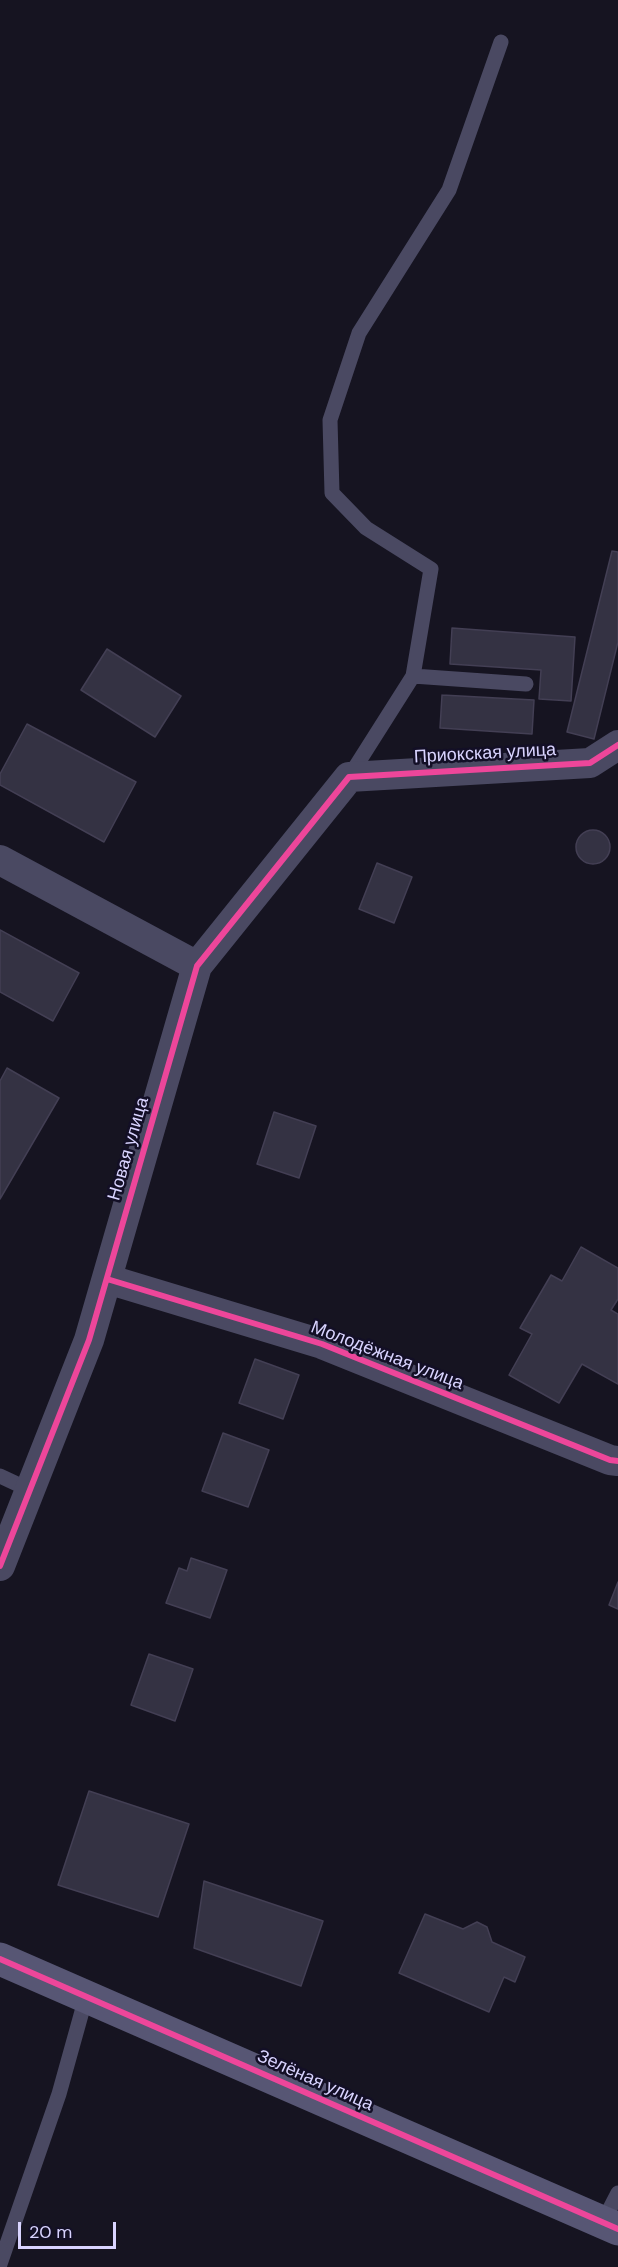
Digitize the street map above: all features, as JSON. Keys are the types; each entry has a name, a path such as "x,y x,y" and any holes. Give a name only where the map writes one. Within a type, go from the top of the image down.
{"street":[{"name":"Приокская улица","path":"349,777 590,763 618,745"},
{"name":"Новая улица","path":"0,1566 89,1340 197,966 349,777"},
{"path":"0,860 197,966"},
{"name":"Молодёжная улица","path":"107,1279 322,1344 610,1461 618,1461"},
{"name":"Зелёная улица","path":"0,1959 610,2226"}],"lane":[{"path":"349,777 413,676 431,569 366,528 332,493 330,420 359,333 449,190 501,42"},
{"path":"413,676 526,684"},
{"path":"0,1476 30,1490"},
{"path":"0,2264 59,2094 86,1997"},
{"path":"610,2226 618,2193"}],"building":[{"path":"612,551 618,552 618,642 594,739 567,732"},
{"path":"452,628 575,637 571,701 539,699 541,670 450,664"},
{"path":"107,649 181,696 155,737 81,690"},
{"path":"442,695 534,700 532,734 440,728"},
{"path":"27,724 136,782 104,842 0,785 0,774"},
{"path":"593,830 605,835 610,847 605,859 593,864 581,859 576,847 581,835"},
{"path":"377,863 412,877 394,923 359,909"},
{"path":"0,930 79,973 53,1021 0,992"},
{"path":"7,1068 59,1098 0,1199 0,1081"},
{"path":"274,1112 316,1126 299,1178 257,1164"},
{"path":"581,1247 618,1268 618,1299 611,1310 618,1314 618,1384 582,1364 559,1403 509,1375 532,1334 520,1328 551,1275 562,1281"},
{"path":"255,1359 299,1375 283,1419 239,1403"},
{"path":"223,1433 269,1450 248,1507 202,1491"},
{"path":"191,1558 227,1570 210,1618 166,1603 179,1568 187,1571"},
{"path":"618,1582 618,1609 609,1605"},
{"path":"149,1654 193,1669 175,1721 131,1705"},
{"path":"89,1791 189,1824 158,1917 58,1885"},
{"path":"204,1881 323,1921 301,1986 194,1948"},
{"path":"425,1914 463,1929 477,1922 487,1927 492,1942 525,1957 515,1982 504,1977 489,2012 399,1973"}],"cycle path":[{"path":"0,1566 89,1340 197,966 349,777 590,763 618,745"},
{"path":"107,1279 322,1344 610,1460 618,1461"},
{"path":"0,1959 618,2229"}]}
